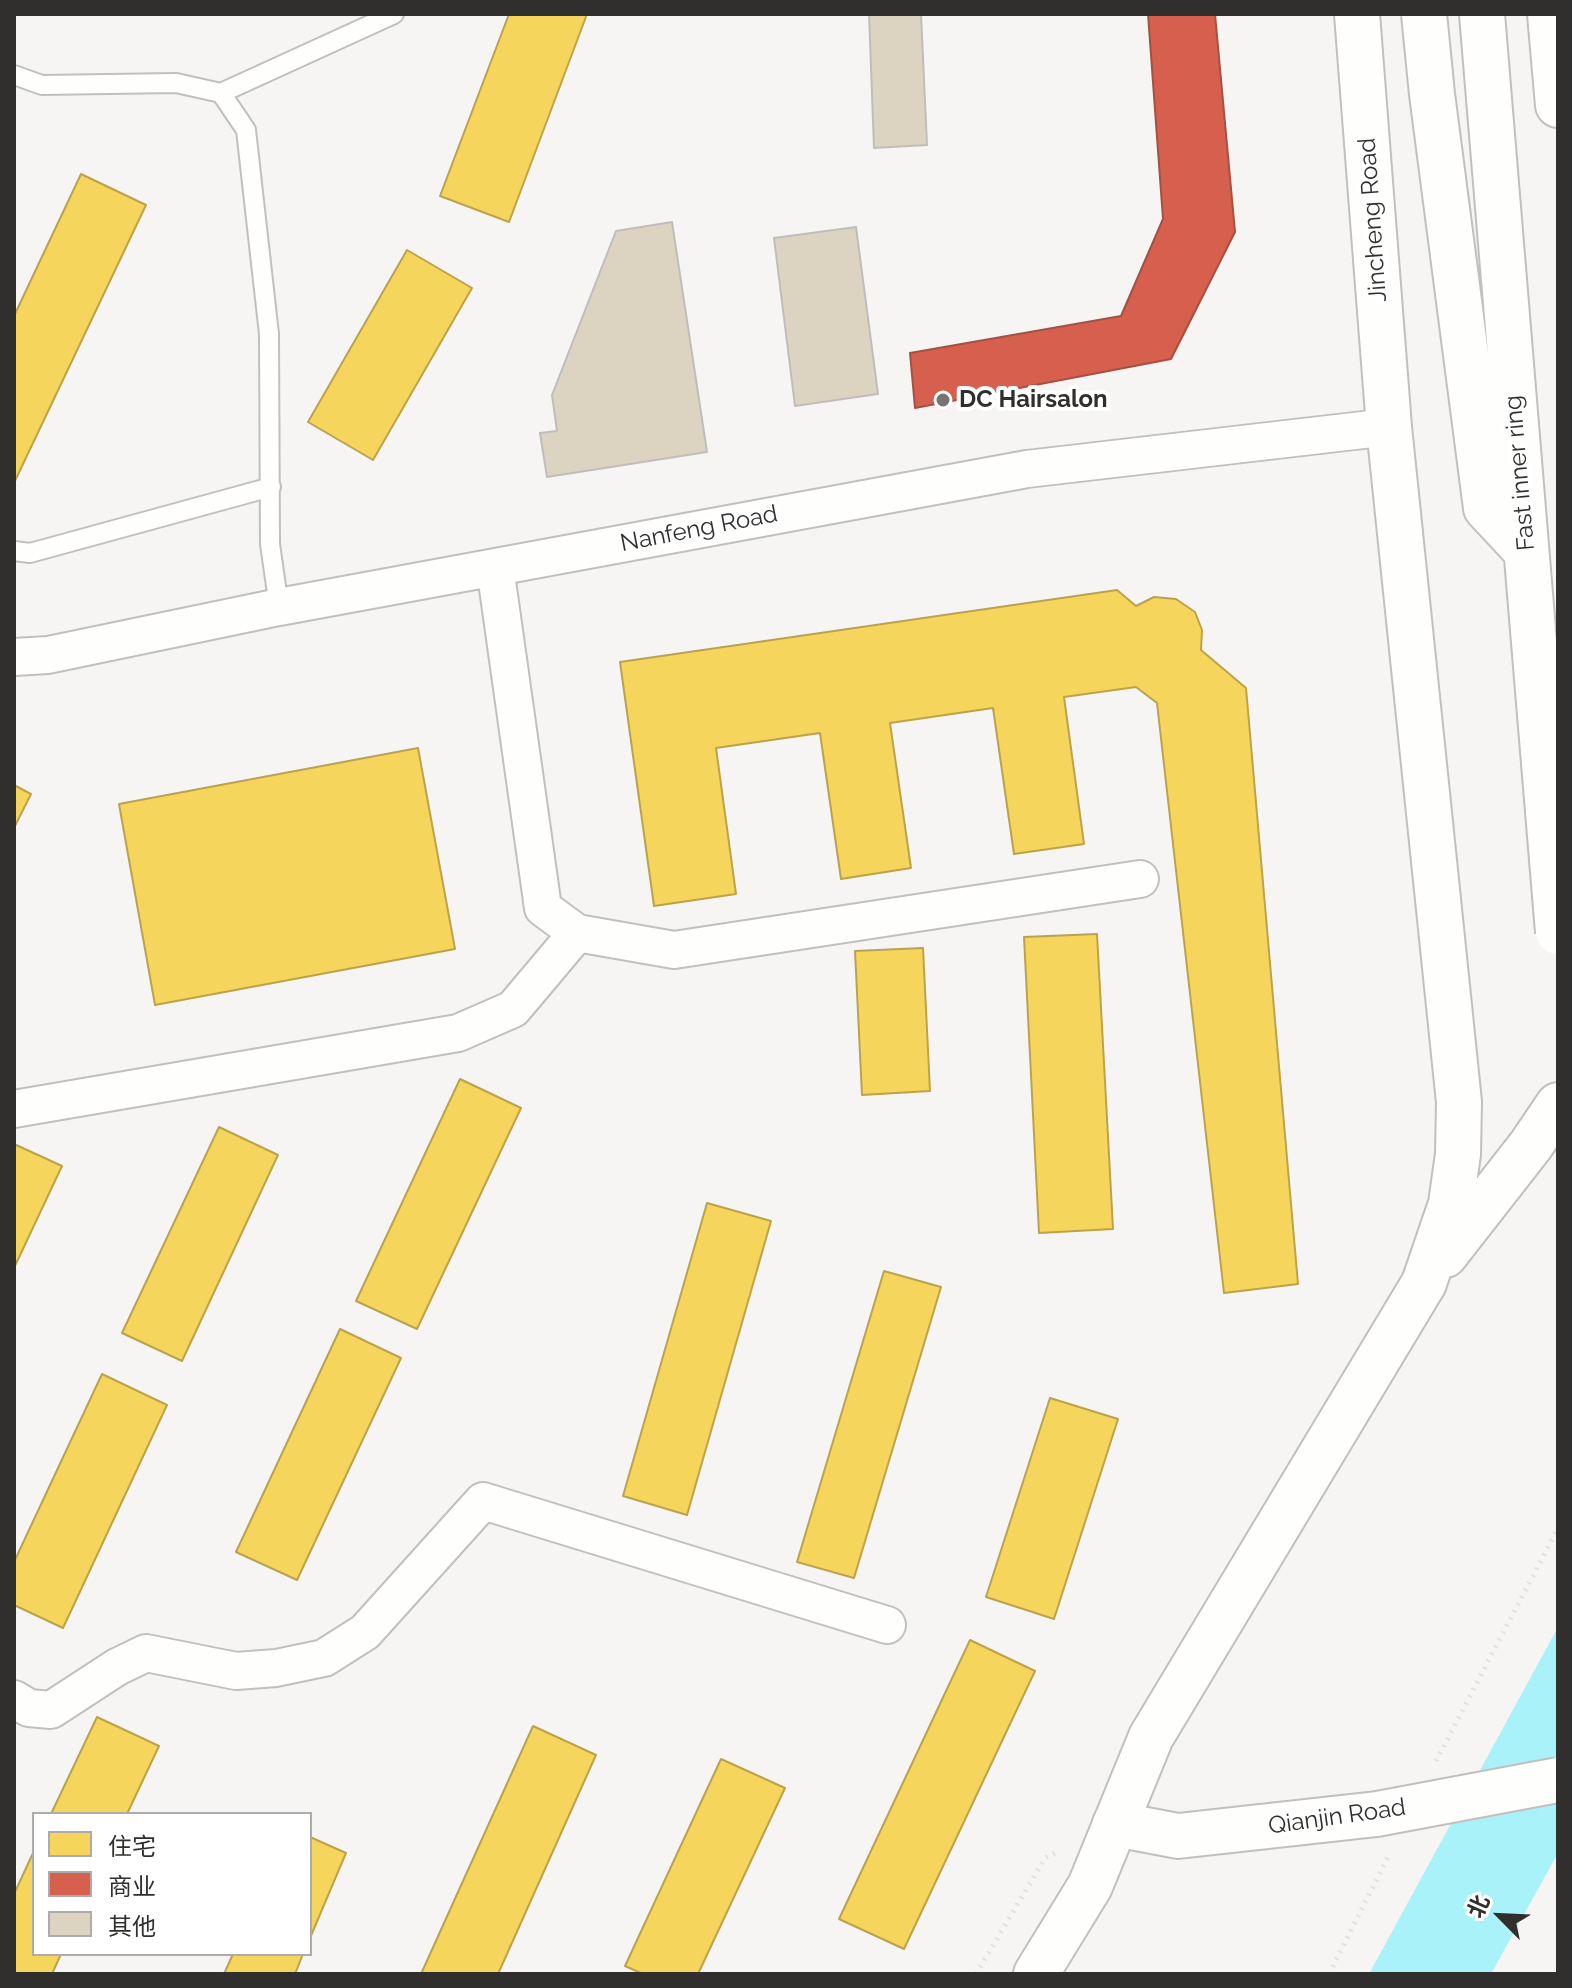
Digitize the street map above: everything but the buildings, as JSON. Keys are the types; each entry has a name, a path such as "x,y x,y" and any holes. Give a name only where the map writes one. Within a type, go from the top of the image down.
{"main road":[{"name":"Jincheng Road","path":"1357,14 1389,427 1459,1102 1458,1154 1451,1204 1424,1283"},
{"path":"1424,14 1486,508 1526,551"},
{"name":"Fast inner ring","path":"1482,14 1558,932"},
{"path":"1550,14 1558,105"},
{"path":"1459,1102 1482,1145 1504,1155 1531,1145"},
{"path":"1036,1974 1090,1886 1151,1737 1424,1283 1531,1145 1558,1105"},
{"name":"Qianjin Road","path":"1115,1824 1178,1836 1385,1831 1558,1780"}],"street":[{"name":"Nanfeng Road","path":"14,657 48,655 279,607 1027,469 1389,427"},
{"path":"495,567 543,908 577,933 674,950 1140,879"},
{"path":"14,1109 458,1033 513,1009 577,933"},
{"path":"14,1699 29,1708 51,1710 117,1667 146,1653 236,1671 276,1668 324,1658 365,1632 483,1501 887,1625"}],"lane":[{"path":"14,75 42,85 176,83 221,93 394,14"},
{"path":"221,93 246,130 269,334 270,544 279,607"},
{"path":"14,551 30,553 271,487"}],"path":[{"path":"1435,1763 1558,1528"},
{"path":"976,1974 1045,1858 1115,1824"},
{"path":"1329,1974 1385,1831"}],"water":[{"path":"1558,1627 1558,1853 1491,1974 1369,1974"}],"place":[{"name":"DC Hairsalon","path":"943,400"}]}
